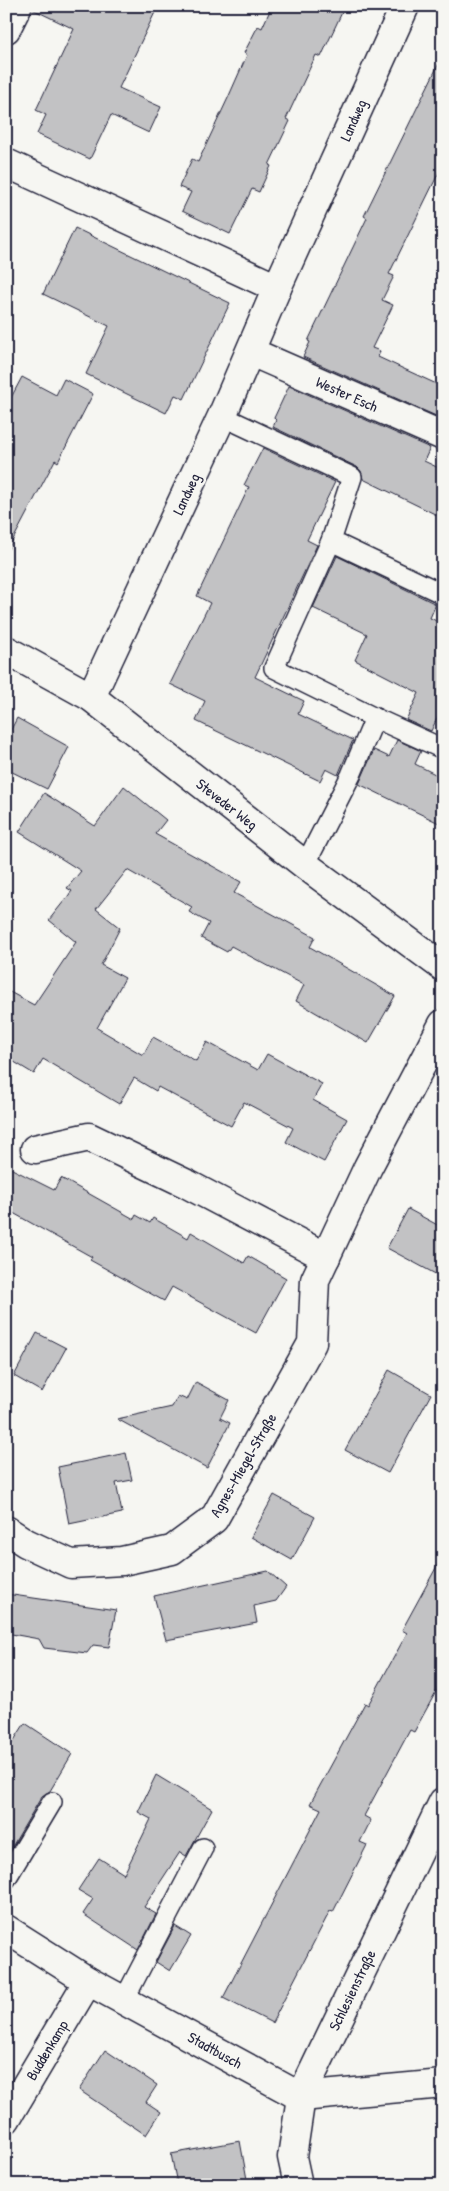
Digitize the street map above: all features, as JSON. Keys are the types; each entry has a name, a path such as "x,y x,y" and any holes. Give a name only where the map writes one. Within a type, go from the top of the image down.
{"street":[{"path":"6,29 17,7 15,6"},
{"name":"Landweg","path":"91,697 222,416 277,288 405,6"},
{"path":"6,163 277,288"},
{"name":"Wester Esch","path":"251,352 443,436"},
{"name":"Steveder Weg","path":"6,650 91,697 305,865 443,967"},
{"name":"Agnes-Miegel-Straße","path":"6,1530 26,1543 71,1564 122,1561 172,1550 214,1519 312,1343 315,1280 368,1167 443,1024"},
{"path":"35,1149 89,1137 187,1184 326,1257"},
{"name":"Schlesienstraße","path":"298,2185 292,2157 301,2097 443,1802"},
{"name":"Stadtbusch","path":"6,1929 88,1981 301,2097"},
{"name":"Buddenkamp","path":"6,2119 88,1981"},
{"path":"301,2097 443,2084"}],"lane":[{"path":"222,416 352,477 331,541 274,668 443,749"},
{"path":"331,541 443,594"},
{"path":"305,865 351,775 375,718"},
{"path":"6,1879 52,1802"},
{"path":"124,2000 203,1848"}],"building":[{"path":"33,6 158,6 119,88 161,107 149,133 111,115 90,159 37,134 46,115 36,110 74,29 32,9"},
{"path":"272,6 345,6 321,57 316,55 286,119 290,121 269,165 271,166 259,192 252,189 230,234 182,211 191,192 179,187 192,159 198,162 247,55 244,53 258,26 262,28"},
{"path":"443,55 443,164 389,274 394,276 382,300 393,305 372,348 380,351 378,357 443,387 443,400 436,416 303,357 310,342 308,341 367,218 364,216"},
{"path":"75,228 230,303 184,399 175,395 166,413 86,374 109,326 43,294"},
{"path":"22,377 56,395 64,379 93,394 58,462 55,460 6,553 6,407"},
{"path":"289,386 430,448 424,461 443,470 443,518 363,479 361,471 357,467 273,427 276,420 274,418"},
{"path":"263,448 335,482 307,540 317,545 255,677 304,701 298,714 353,740 338,775 326,769 320,781 196,721 205,701 170,684 210,603 197,596 249,487 244,485"},
{"path":"337,556 436,604 430,618 443,624 443,706 431,731 406,720 419,693 355,660 367,634 313,608"},
{"path":"17,718 69,747 47,789 6,769 6,739"},
{"path":"397,740 421,751 415,764 443,778 443,825 359,784 374,750 389,757"},
{"path":"124,786 166,820 155,834 241,882 234,893 315,937 310,947 395,996 368,1043 296,1001 304,985 231,946 227,952 201,938 209,923 189,912 192,907 127,870 96,909 120,928 101,965 125,978 97,1028 143,1055 153,1037 196,1061 207,1042 258,1070 267,1054 322,1084 313,1100 347,1119 324,1162 286,1142 293,1128 244,1102 231,1126 158,1087 156,1091 134,1078 119,1104 43,1059 34,1074 6,1057 6,990 34,1005 76,942 49,920 72,891 67,888 81,871 19,832 44,793 95,826"},
{"path":"6,1166 54,1190 61,1178 134,1219 136,1215 150,1223 153,1218 188,1238 191,1232 244,1263 248,1256 286,1278 256,1333 172,1287 164,1301 90,1260 92,1257 6,1209"},
{"path":"408,1209 443,1228 443,1278 387,1248"},
{"path":"37,1333 66,1348 42,1392 14,1376"},
{"path":"389,1370 431,1394 388,1473 345,1450"},
{"path":"196,1382 229,1400 220,1418 230,1423 207,1468 117,1419 172,1407 178,1396 187,1400"},
{"path":"126,1453 132,1480 116,1483 122,1513 69,1524 58,1467"},
{"path":"274,1495 315,1517 292,1560 251,1537"},
{"path":"443,1555 443,1679 414,1732 410,1730 364,1816 371,1820 360,1842 367,1845 333,1912 330,1911 272,2023 223,1998 321,1809 310,1804 365,1703 368,1705 407,1633 402,1630"},
{"path":"268,1571 286,1587 276,1601 254,1606 257,1623 166,1640 154,1596"},
{"path":"6,1594 116,1610 109,1647 93,1645 87,1653 44,1648 39,1639 6,1633"},
{"path":"25,1723 72,1754 50,1791 42,1796 6,1857 6,1753"},
{"path":"156,1775 212,1809 186,1856 180,1852 144,1907 156,1914 138,1950 83,1914 93,1899 78,1890 99,1858 124,1874 151,1819 138,1812"},
{"path":"175,1926 191,1936 170,1971 156,1962"},
{"path":"105,2050 157,2085 146,2102 161,2112 146,2135 79,2090"},
{"path":"240,2141 248,2185 177,2184 171,2154"}]}
